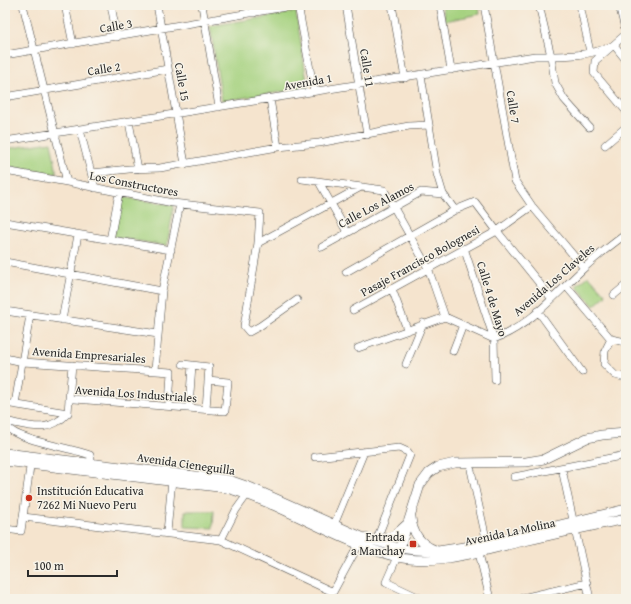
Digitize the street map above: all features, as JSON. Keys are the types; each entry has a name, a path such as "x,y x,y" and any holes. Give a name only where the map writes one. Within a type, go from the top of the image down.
{"main road":[{"path":"398,553 422,481 433,470 444,465 455,463 526,462 544,459 587,438 626,433"},
{"name":"Avenida Cieneguilla","path":"5,453 31,460 250,491 376,541 398,553"},
{"name":"Avenida Cieneguilla","path":"5,461 31,460 92,463 229,480 359,544 398,553"},
{"name":"Avenida La Molina","path":"398,553 428,559 574,525 626,509"},
{"path":"412,512 412,526 416,536 428,547 438,551"},
{"name":"Avenida La Molina","path":"398,553 478,548 487,543 574,525 626,519"},
{"path":"376,541 389,538 407,524"}],"street":[{"path":"23,5 67,182"},
{"path":"65,5 73,44"},
{"path":"112,5 117,37"},
{"name":"Calle 15","path":"157,5 184,164"},
{"path":"202,5 219,107"},
{"path":"252,5 254,13"},
{"path":"297,5 314,91"},
{"name":"Calle 3","path":"5,55 297,5"},
{"name":"Calle 11","path":"346,5 367,135"},
{"path":"392,5 405,78"},
{"path":"440,5 451,70"},
{"name":"Calle 7","path":"484,5 495,62 512,173 515,181 532,206 584,268"},
{"path":"539,5 551,56 554,78 558,88 564,99 589,127"},
{"path":"580,5 590,52"},
{"path":"619,5 626,33 595,61 594,73 626,111"},
{"path":"614,45 626,60"},
{"name":"Avenida 1","path":"5,141 314,91 405,78 495,62 535,56 567,56 590,52 614,45"},
{"name":"Calle 2","path":"44,90 168,69"},
{"path":"421,75 442,194 455,210"},
{"path":"5,97 44,90"},
{"path":"270,99 278,147"},
{"path":"129,122 138,169"},
{"path":"92,173 160,168 278,147 319,143 367,135 409,126 429,125"},
{"path":"605,145 626,127"},
{"path":"80,130 95,188"},
{"name":"Los Constructores","path":"5,171 180,204 260,213 258,243"},
{"path":"302,179 383,189 428,268 445,317"},
{"path":"318,182 347,232"},
{"path":"297,300 249,332 244,326 258,243 361,187"},
{"name":"Calle Los Alamos","path":"322,246 421,192 442,194"},
{"path":"110,240 119,193"},
{"path":"346,272 410,237 455,210 475,202 552,299"},
{"path":"155,370 162,291 180,204"},
{"name":"Pasaje Francisco Bolognesi","path":"353,310 497,231 532,206"},
{"path":"5,222 171,250"},
{"name":"Avenida Los Claveles","path":"494,339 512,331 538,311 584,268 626,234"},
{"path":"62,320 78,235"},
{"name":"Calle 4 de Mayo","path":"464,248 494,339 495,380"},
{"path":"5,262 162,291"},
{"path":"614,295 626,285"},
{"path":"566,286 611,339 626,342"},
{"path":"392,289 407,329"},
{"path":"5,311 158,334"},
{"path":"538,311 582,372"},
{"path":"15,404 30,315"},
{"path":"358,348 423,323 445,317 494,339"},
{"path":"406,364 423,323"},
{"path":"453,351 463,325"},
{"path":"611,339 605,351 604,364 615,374 626,378"},
{"name":"Avenida Empresariales","path":"5,358 23,362 171,372 170,406"},
{"path":"183,364 209,367 206,409"},
{"path":"69,399 72,365"},
{"path":"189,408 192,365"},
{"name":"Avenida Los Industriales","path":"5,403 68,413 69,399 225,411 228,382 208,380"},
{"path":"68,413 55,424 47,426 24,427 9,422 7,426 8,429 20,436 90,455 92,463"},
{"path":"315,457 399,448 408,452 410,455 376,541"},
{"path":"334,525 364,452"},
{"path":"514,477 562,469 626,455"},
{"path":"5,529 21,532 31,460"},
{"path":"562,469 590,599"},
{"path":"471,470 487,543"},
{"path":"167,532 172,480"},
{"path":"221,540 236,510 250,491"},
{"path":"23,517 167,532 221,540 333,592 359,544"},
{"path":"478,548 490,599"},
{"path":"398,553 386,582 422,599"},
{"path":"518,599 587,583"}],"green space":[{"path":"442,5 479,5 480,14 445,21"},
{"path":"296,12 308,88 222,101 210,26"},
{"path":"51,142 57,174 5,166 5,149"},
{"path":"121,197 174,205 167,246 114,237"},
{"path":"589,276 606,295 594,306 576,286"},
{"path":"185,511 214,511 213,528 185,527"}],"place":[{"name":"Institución Educativa 7262 Mi Nuevo Peru","path":"29,498"},
{"name":"Entrada a Manchay","path":"413,544"}]}
